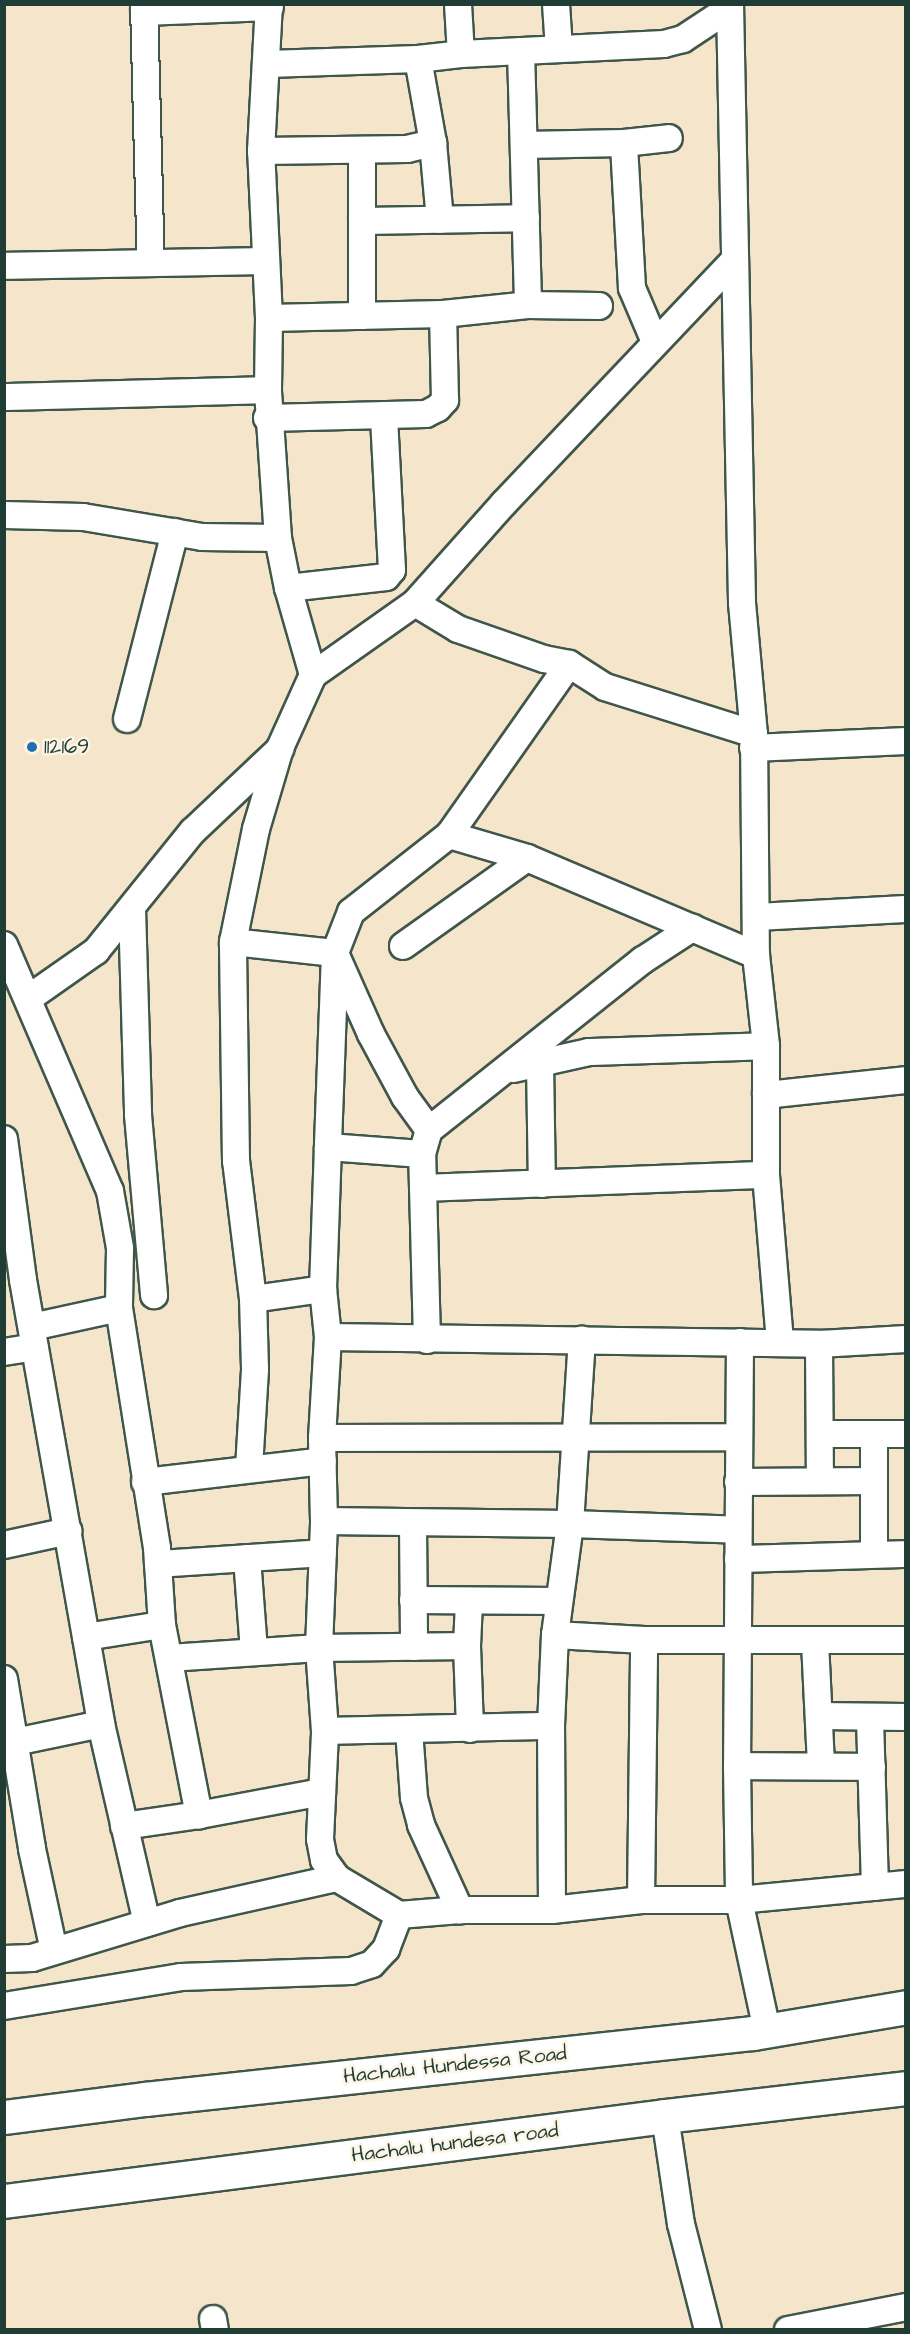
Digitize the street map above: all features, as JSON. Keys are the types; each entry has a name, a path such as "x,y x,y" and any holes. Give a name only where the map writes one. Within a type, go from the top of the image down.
{"main road":[{"name":"Hachalu Hundessa Road","path":"4,2117 145,2098 767,2031 906,2007"},
{"name":"Hachalu hundesa road","path":"4,2201 665,2116 906,2088"}],"street":[{"path":"458,4 461,54"},
{"path":"556,4 559,49"},
{"path":"151,263 144,8 269,6 268,64 261,151 268,318 267,418 276,492 278,538 288,588 313,675"},
{"path":"268,64 418,59 461,54 664,44 683,39 730,6"},
{"path":"730,6 742,603 753,741 756,954 766,1046 766,1175 780,1342"},
{"path":"521,51 528,305"},
{"path":"418,59 433,143 440,220"},
{"path":"524,145 624,143 669,138"},
{"path":"261,151 407,149 433,143"},
{"path":"624,143 632,288 655,342"},
{"path":"362,150 362,316"},
{"path":"362,221 526,218"},
{"path":"249,1468 255,1369 253,1299 237,1161 233,942 256,829 280,748 313,675 415,603 504,503 735,260"},
{"path":"4,266 266,261"},
{"path":"268,318 443,314 528,305 598,306"},
{"path":"267,418 426,414 438,408 445,400 443,314"},
{"path":"4,397 268,390"},
{"path":"288,588 386,577 392,570 384,415"},
{"path":"4,515 83,517 202,537 278,538"},
{"path":"127,720 175,532"},
{"path":"415,603 458,629 544,659 569,664 605,687 753,741 906,741"},
{"path":"569,664 449,835 351,912 335,953 323,1289 328,1337 322,1449 324,1521 319,1648 325,1731 320,1839 324,1860 337,1878 399,1915 460,1910 552,1910 641,1900 739,1900 906,1884"},
{"path":"29,998 96,951 193,831 280,748"},
{"path":"449,835 527,858 756,954"},
{"path":"403,946 527,858"},
{"path":"132,909 138,1115 154,1295"},
{"path":"756,916 906,909"},
{"path":"328,1147 426,1142 501,1071 592,1003 643,960 692,928"},
{"path":"233,942 335,953"},
{"path":"4,945 29,998 110,1191 120,1248 119,1308 158,1564 162,1624 199,1815"},
{"path":"335,953 371,1034 426,1142 423,1188 427,1340"},
{"path":"501,1071 589,1052 766,1046"},
{"path":"540,1062 542,1184"},
{"path":"766,1095 906,1080"},
{"path":"4,1139 23,1280 101,1724 147,1923"},
{"path":"423,1188 766,1175"},
{"path":"253,1299 323,1289"},
{"path":"4,1352 33,1337 119,1308"},
{"path":"328,1337 819,1344 906,1339"},
{"path":"552,1910 551,1726 555,1635 570,1524 582,1339"},
{"path":"740,1342 737,1766 739,1900 767,2031"},
{"path":"819,1344 820,1481"},
{"path":"820,1434 906,1434"},
{"path":"874,1435 874,1554"},
{"path":"145,1482 249,1468 322,1449 576,1438 738,1437"},
{"path":"738,1482 874,1481"},
{"path":"324,1521 413,1524 570,1524 738,1530"},
{"path":"413,1524 414,1647"},
{"path":"4,1545 68,1531"},
{"path":"158,1564 323,1553"},
{"path":"738,1559 906,1554"},
{"path":"248,1558 255,1652"},
{"path":"413,1600 558,1601"},
{"path":"469,1602 467,1646 470,1729"},
{"path":"86,1637 162,1624"},
{"path":"555,1635 644,1640 816,1642 906,1640"},
{"path":"641,1900 644,1640"},
{"path":"816,1642 821,1765"},
{"path":"169,1658 319,1648 467,1646"},
{"path":"4,1679 15,1742 14,1796 54,1951"},
{"path":"819,1716 870,1719 906,1717"},
{"path":"870,1719 875,1887"},
{"path":"15,1742 101,1724"},
{"path":"325,1731 551,1726"},
{"path":"409,1730 416,1807 460,1910"},
{"path":"737,1766 872,1767"},
{"path":"124,1826 199,1815 322,1792"},
{"path":"4,1959 32,1958 147,1923 337,1878"},
{"path":"4,2006 181,1977 351,1971 372,1964 386,1948 399,1915"},
{"path":"665,2116 681,2224 708,2330"},
{"path":"797,2329 881,2321 906,2307"}],"place":[{"name":"112169","path":"32,747"}]}
